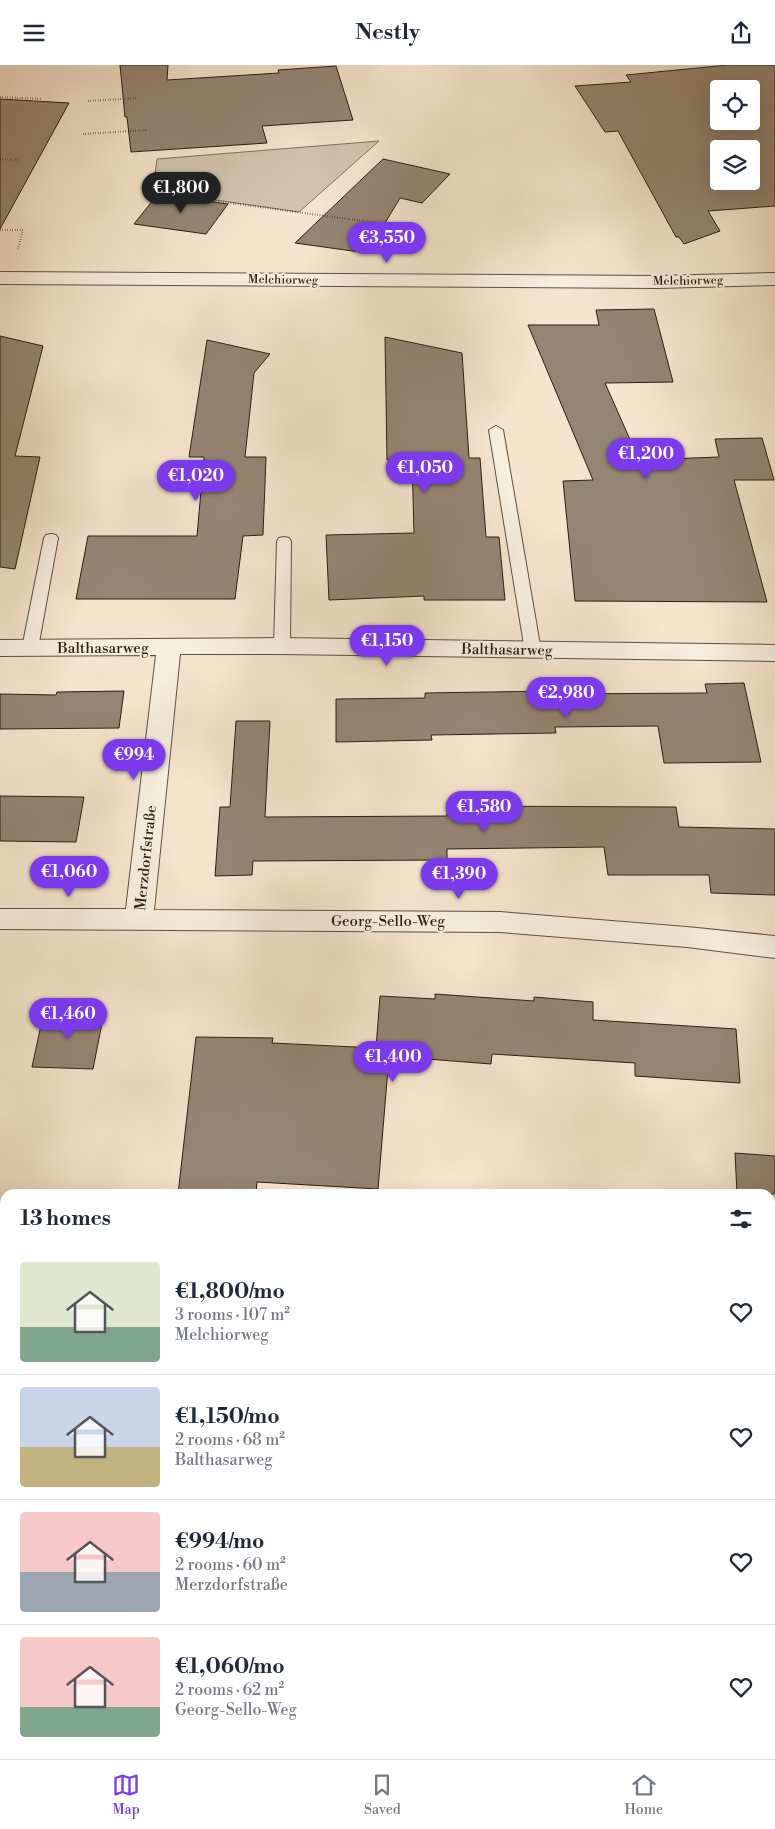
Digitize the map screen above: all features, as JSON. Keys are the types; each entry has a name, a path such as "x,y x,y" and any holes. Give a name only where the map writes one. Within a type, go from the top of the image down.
{"street":[{"name":"Melchiorweg","path":"0,279 657,282 775,279"},
{"name":"Balthasarweg","path":"0,648 282,646 775,653"},
{"name":"Merzdorfstraße","path":"139,920 169,647"},
{"name":"Georg-Sello-Weg","path":"0,919 500,922 687,937 775,947"}],"lane":[{"path":"496,430 533,651"},
{"path":"30,648 51,538"},
{"path":"282,646 284,541"}],"path":[{"path":"0,97 42,99"},
{"path":"88,101 138,98"},
{"path":"83,134 146,130"},
{"path":"0,159 20,160"},
{"path":"186,197 385,224 386,281"}],"shaded area":[{"path":"379,141 299,212 153,191 157,159"}],"building":[{"path":"120,65 168,65 167,80 279,73 278,70 336,66 353,120 262,126 267,143 131,152 127,117 125,117"},
{"path":"728,65 775,65 775,206 708,211 720,231 684,244 679,237 676,237 618,131 605,132 575,86 631,82 626,75"},
{"path":"0,99 69,103 0,229"},
{"path":"383,159 450,174 422,203 400,198 367,253 295,243"},
{"path":"158,194 228,204 206,234 134,224"},
{"path":"654,309 673,382 605,383 639,460 719,457 715,439 762,438 774,480 734,480 767,602 575,601 563,481 593,480 528,325 599,325 596,310"},
{"path":"0,336 43,346 15,456 40,457 15,569 0,567"},
{"path":"385,337 462,353 469,458 480,458 486,537 499,537 505,600 424,600 424,596 329,600 326,535 414,533 412,459 387,460"},
{"path":"207,340 270,354 254,373 245,457 266,457 263,535 243,536 235,599 76,599 88,536 197,536 204,457 189,457"},
{"path":"744,683 761,762 664,763 658,726 555,727 556,733 431,735 432,740 336,742 336,699 425,698 425,693 551,691 551,694 707,693 705,684"},
{"path":"124,691 119,728 0,729 0,694 56,695 57,692"},
{"path":"236,721 270,721 265,817 447,816 447,806 676,807 679,827 775,829 775,895 711,893 709,875 608,875 604,847 447,849 447,860 253,861 252,875 215,876 220,807 230,807"},
{"path":"0,796 84,797 76,842 0,841"},
{"path":"435,994 534,1001 534,997 593,1002 593,1020 736,1029 740,1083 635,1076 635,1063 492,1054 491,1064 389,1056 378,1189 257,1182 256,1189 179,1189 196,1037 273,1038 272,1043 376,1048 380,996 435,999"},
{"path":"44,1011 104,1013 93,1069 32,1067"},
{"path":"735,1153 775,1156 775,1189 737,1189"}]}
